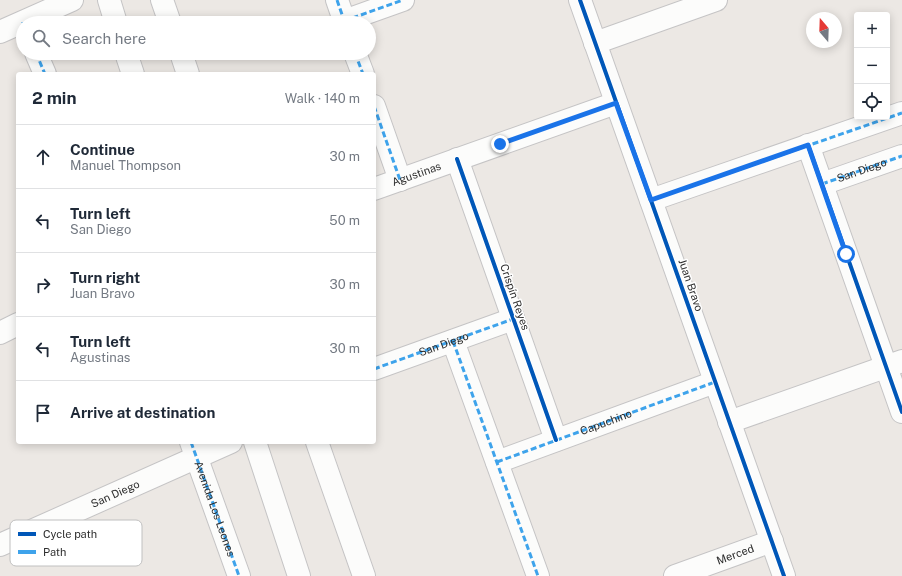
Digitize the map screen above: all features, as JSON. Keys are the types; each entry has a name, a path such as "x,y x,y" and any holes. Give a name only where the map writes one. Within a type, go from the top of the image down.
{"street":[{"path":"36,16 72,0"},
{"path":"109,0 114,16"},
{"path":"162,0 168,16"},
{"path":"337,0 342,16"},
{"path":"360,16 402,0"},
{"name":"Juan Bravo","path":"580,0 784,576"},
{"path":"595,43 716,0"},
{"path":"0,32 16,25"},
{"path":"39,60 44,72"},
{"path":"128,60 132,72"},
{"path":"183,60 187,72"},
{"path":"358,60 362,72"},
{"name":"Agustinas","path":"376,188 616,103"},
{"path":"376,112 400,180"},
{"path":"651,200 902,113"},
{"path":"808,145 822,184 894,363 902,412"},
{"name":"San Diego","path":"822,184 902,156"},
{"name":"Crispín Reyes","path":"457,159 556,440"},
{"name":"San Diego","path":"376,368 513,319"},
{"path":"0,333 16,325"},
{"path":"453,341 538,576"},
{"path":"729,422 894,363"},
{"name":"Capuchino","path":"497,462 715,382"},
{"name":"San Diego","path":"51,520 194,450 222,444"},
{"path":"256,444 299,576"},
{"path":"318,444 364,576"},
{"name":"Avenida Los Leones","path":"194,450 239,576"},
{"name":"San Diego","path":"0,545 10,540"},
{"name":"Merced","path":"675,576 772,541"}],"marked path":[{"path":"337,0 343,16"},
{"path":"358,16 403,0"},
{"path":"39,60 44,72"},
{"path":"358,60 362,72"},
{"path":"376,112 400,180"},
{"path":"651,200 902,113"},
{"path":"822,184 902,156"},
{"path":"376,368 513,319"},
{"path":"453,341 538,576"},
{"path":"497,462 715,382"},
{"path":"192,444 239,576"}],"cycle path":[{"path":"580,0 784,576"},
{"path":"808,145 902,412"},
{"path":"457,159 556,440"}],"route":[{"path":"500,144 616,103 651,200 808,145 846,254"}]}
